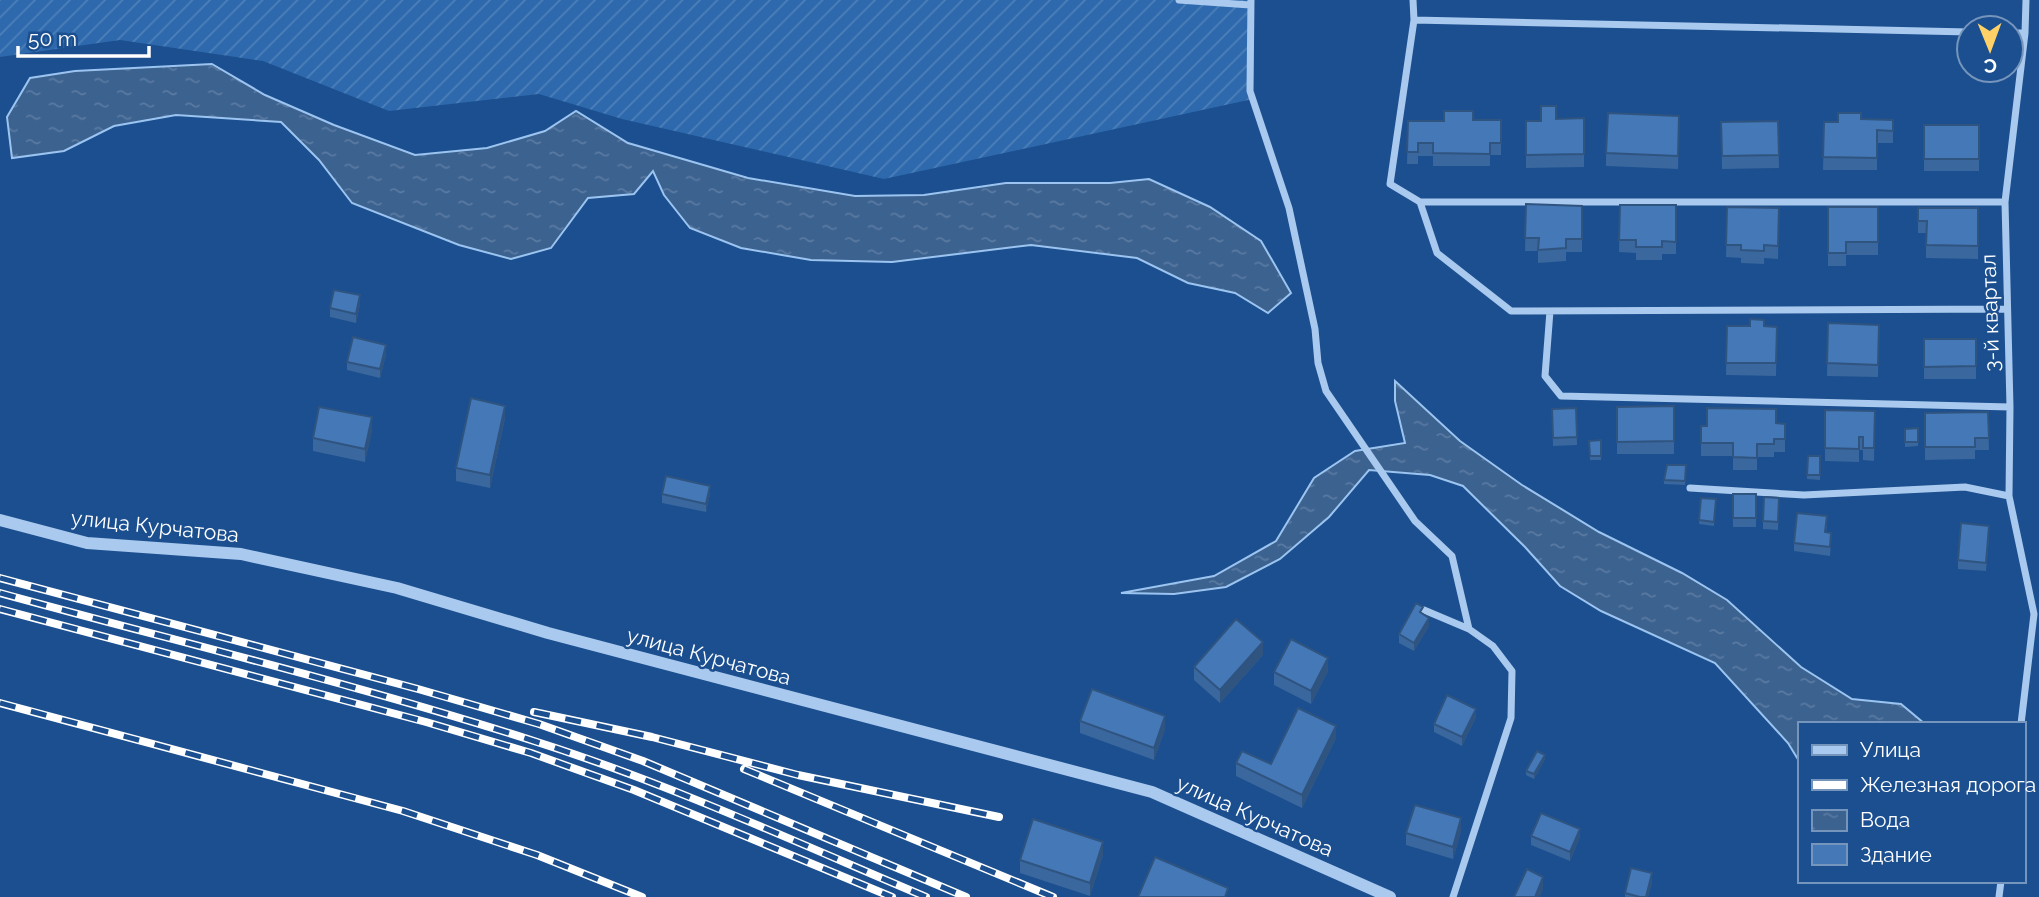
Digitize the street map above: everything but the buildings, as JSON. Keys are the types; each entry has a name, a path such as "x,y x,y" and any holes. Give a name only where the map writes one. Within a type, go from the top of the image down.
{"street":[{"path":"1178,0 1251,3 1250,91 1289,208 1315,329 1318,363 1326,391 1415,522 1452,556 1469,629"},
{"path":"1413,0 1414,20 1390,184 1420,202 2005,202"},
{"name":"3-й квартал","path":"2025,33 2026,0"},
{"path":"1414,20 1955,32"},
{"name":"3-й квартал","path":"2019,84 2005,202 2010,407 2009,496 2036,610 2021,722"},
{"path":"1420,202 1437,253 1511,311 2007,309"},
{"path":"1550,311 1545,376 1561,396 2010,407"},
{"path":"1690,488 1804,495 1965,487 2009,496"},
{"name":"улица Курчатова","path":"0,520 87,543 241,554 397,588 548,633 1152,792 1390,897"},
{"path":"1424,610 1469,629 1493,646 1512,671 1511,718 1453,897"}],"shaded area":[{"path":"0,0 1254,0 1253,99 884,179 622,119 539,94 389,111 263,61 120,40 0,57"}],"water":[{"path":"212,64 265,95 334,125 415,155 487,148 545,131 576,111 628,143 748,178 855,196 924,195 1006,183 1110,183 1149,179 1210,207 1261,241 1291,293 1268,313 1235,293 1188,283 1137,258 1031,245 892,262 811,260 741,248 690,228 664,195 653,171 634,194 588,198 551,248 511,259 459,245 352,203 319,160 281,122 176,115 114,126 64,151 12,158 7,117 30,78 75,71"},
{"path":"1395,381 1460,441 1522,485 1599,532 1682,573 1727,600 1801,667 1852,699 1901,704 1923,722 1798,722 1798,759 1788,743 1715,663 1601,611 1560,586 1463,486 1430,475 1369,470 1329,517 1280,559 1226,587 1174,594 1121,593 1214,576 1276,541 1314,478 1355,451 1405,443 1395,401"}],"railway":[{"path":"0,578 418,689 539,724 643,761 966,897"},
{"path":"0,593 337,683 537,742 685,795 926,897"},
{"path":"0,609 426,722 531,753 634,790 892,897"},
{"path":"0,703 403,811 537,855 642,897"},
{"path":"534,712 652,737 798,775 999,817"},
{"path":"744,769 1053,897"}]}
